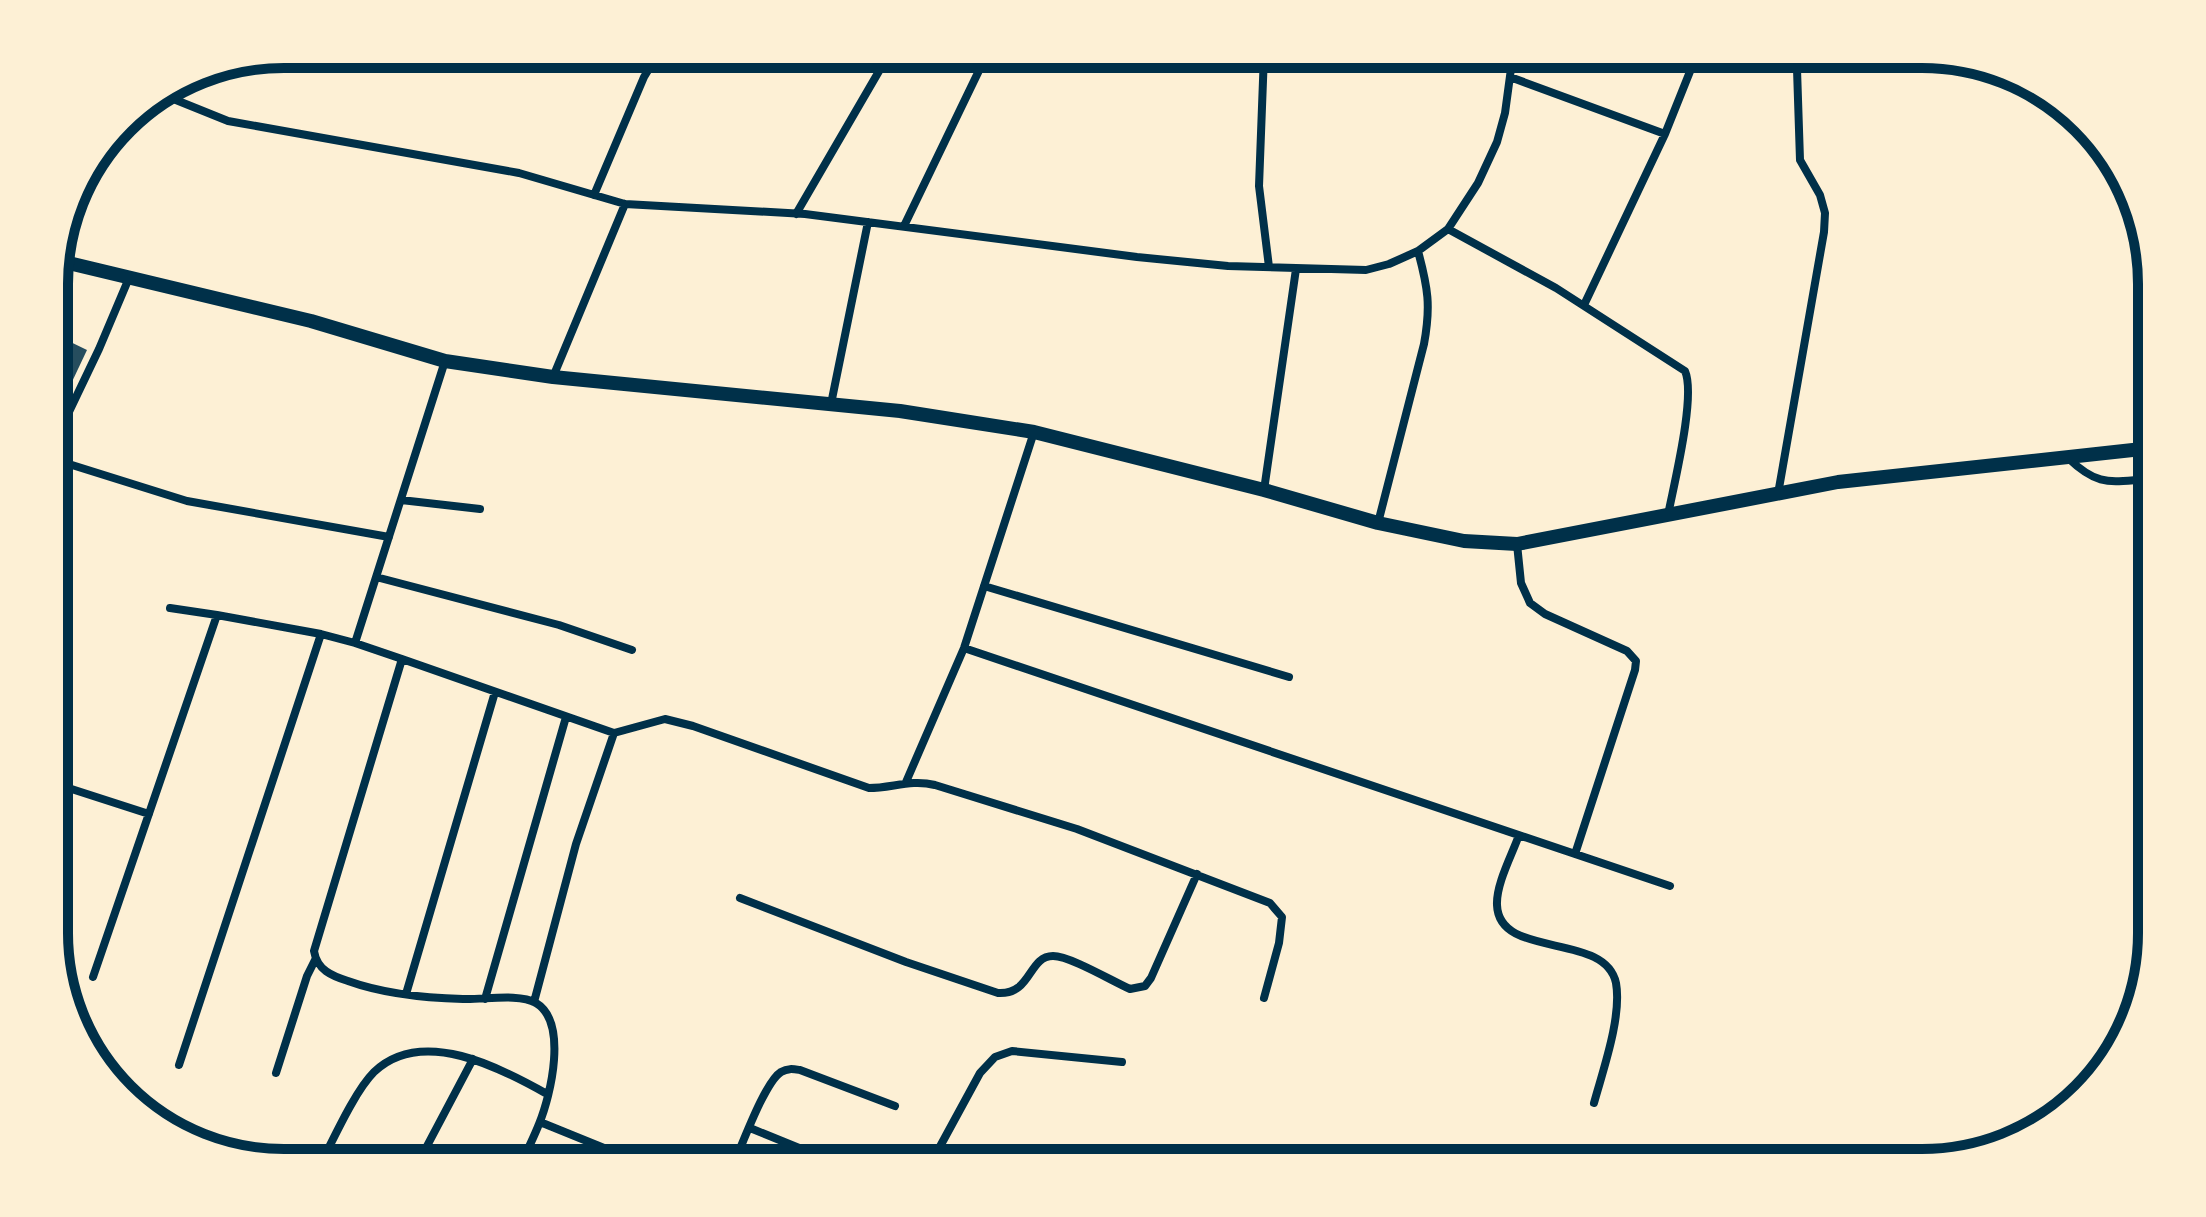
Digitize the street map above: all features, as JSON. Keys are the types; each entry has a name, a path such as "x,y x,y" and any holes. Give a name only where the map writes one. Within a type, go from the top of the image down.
{"main road":[{"path":"69,263 311,321 445,361 553,377 900,411 1034,432 1264,490 1378,523 1464,541 1517,544 1838,482 2138,450"}],"street":[{"path":"594,195 649,68"},
{"path":"796,214 881,68"},
{"path":"904,226 980,68"},
{"path":"1263,68 1259,186 1269,267"},
{"path":"173,99 228,121 519,173 625,204 796,214 1228,266 1366,270 1418,251 1448,229 1478,183 1497,142 1505,113 1511,68"},
{"path":"1584,305 1665,134 1691,68"},
{"path":"1778,494 1825,213 1820,195 1800,160 1797,68"},
{"path":"1510,77 1665,134"},
{"path":"553,377 625,204"},
{"path":"831,404 868,222"},
{"path":"1448,229 1556,288 1685,371 1689,380 1687,410 1668,515"},
{"path":"1378,523 1428,321 1429,300 1418,251"},
{"path":"1264,490 1296,269"},
{"path":"68,414 129,278"},
{"path":"355,643 445,361"},
{"path":"906,782 964,648 1034,432"},
{"path":"2068,458 2096,479 2138,480"},
{"path":"68,464 187,501 389,537"},
{"path":"401,500 480,509"},
{"path":"1517,544 1521,583 1530,603 1545,614 1627,651 1636,661 1575,854"},
{"path":"376,577 559,625 632,650"},
{"path":"984,586 1289,677"},
{"path":"170,608 321,634 355,643 614,733 665,719 869,788 887,788 921,781 1062,825 1270,903 1282,917 1279,943 1264,998"},
{"path":"93,977 217,615"},
{"path":"179,1065 321,634"},
{"path":"964,648 1670,886"},
{"path":"276,1073 315,960 316,942 402,659"},
{"path":"406,994 495,692"},
{"path":"485,999 566,717"},
{"path":"534,1002 576,844 614,733"},
{"path":"68,788 149,814"},
{"path":"1519,835 1499,890 1497,907 1501,919 1509,929 1526,938 1599,959 1616,983 1612,1038 1594,1103"},
{"path":"740,898 906,962 998,993 1015,991 1023,985 1037,963 1051,955 1067,959 1130,989 1137,989 1145,986 1151,978 1197,874"},
{"path":"315,960 335,977 388,992 461,999 520,998 534,1002 546,1012 555,1040 547,1094 540,1122 528,1149"},
{"path":"939,1149 980,1073 995,1057 1012,1051 1122,1062"},
{"path":"329,1149 373,1073 389,1060 411,1053 438,1052 473,1059 504,1070 547,1094"},
{"path":"425,1149 473,1059"},
{"path":"740,1149 774,1079 791,1068 895,1106"},
{"path":"540,1122 607,1149"},
{"path":"750,1128 802,1149"}],"building":[{"path":"68,341 87,350 68,385"}]}
